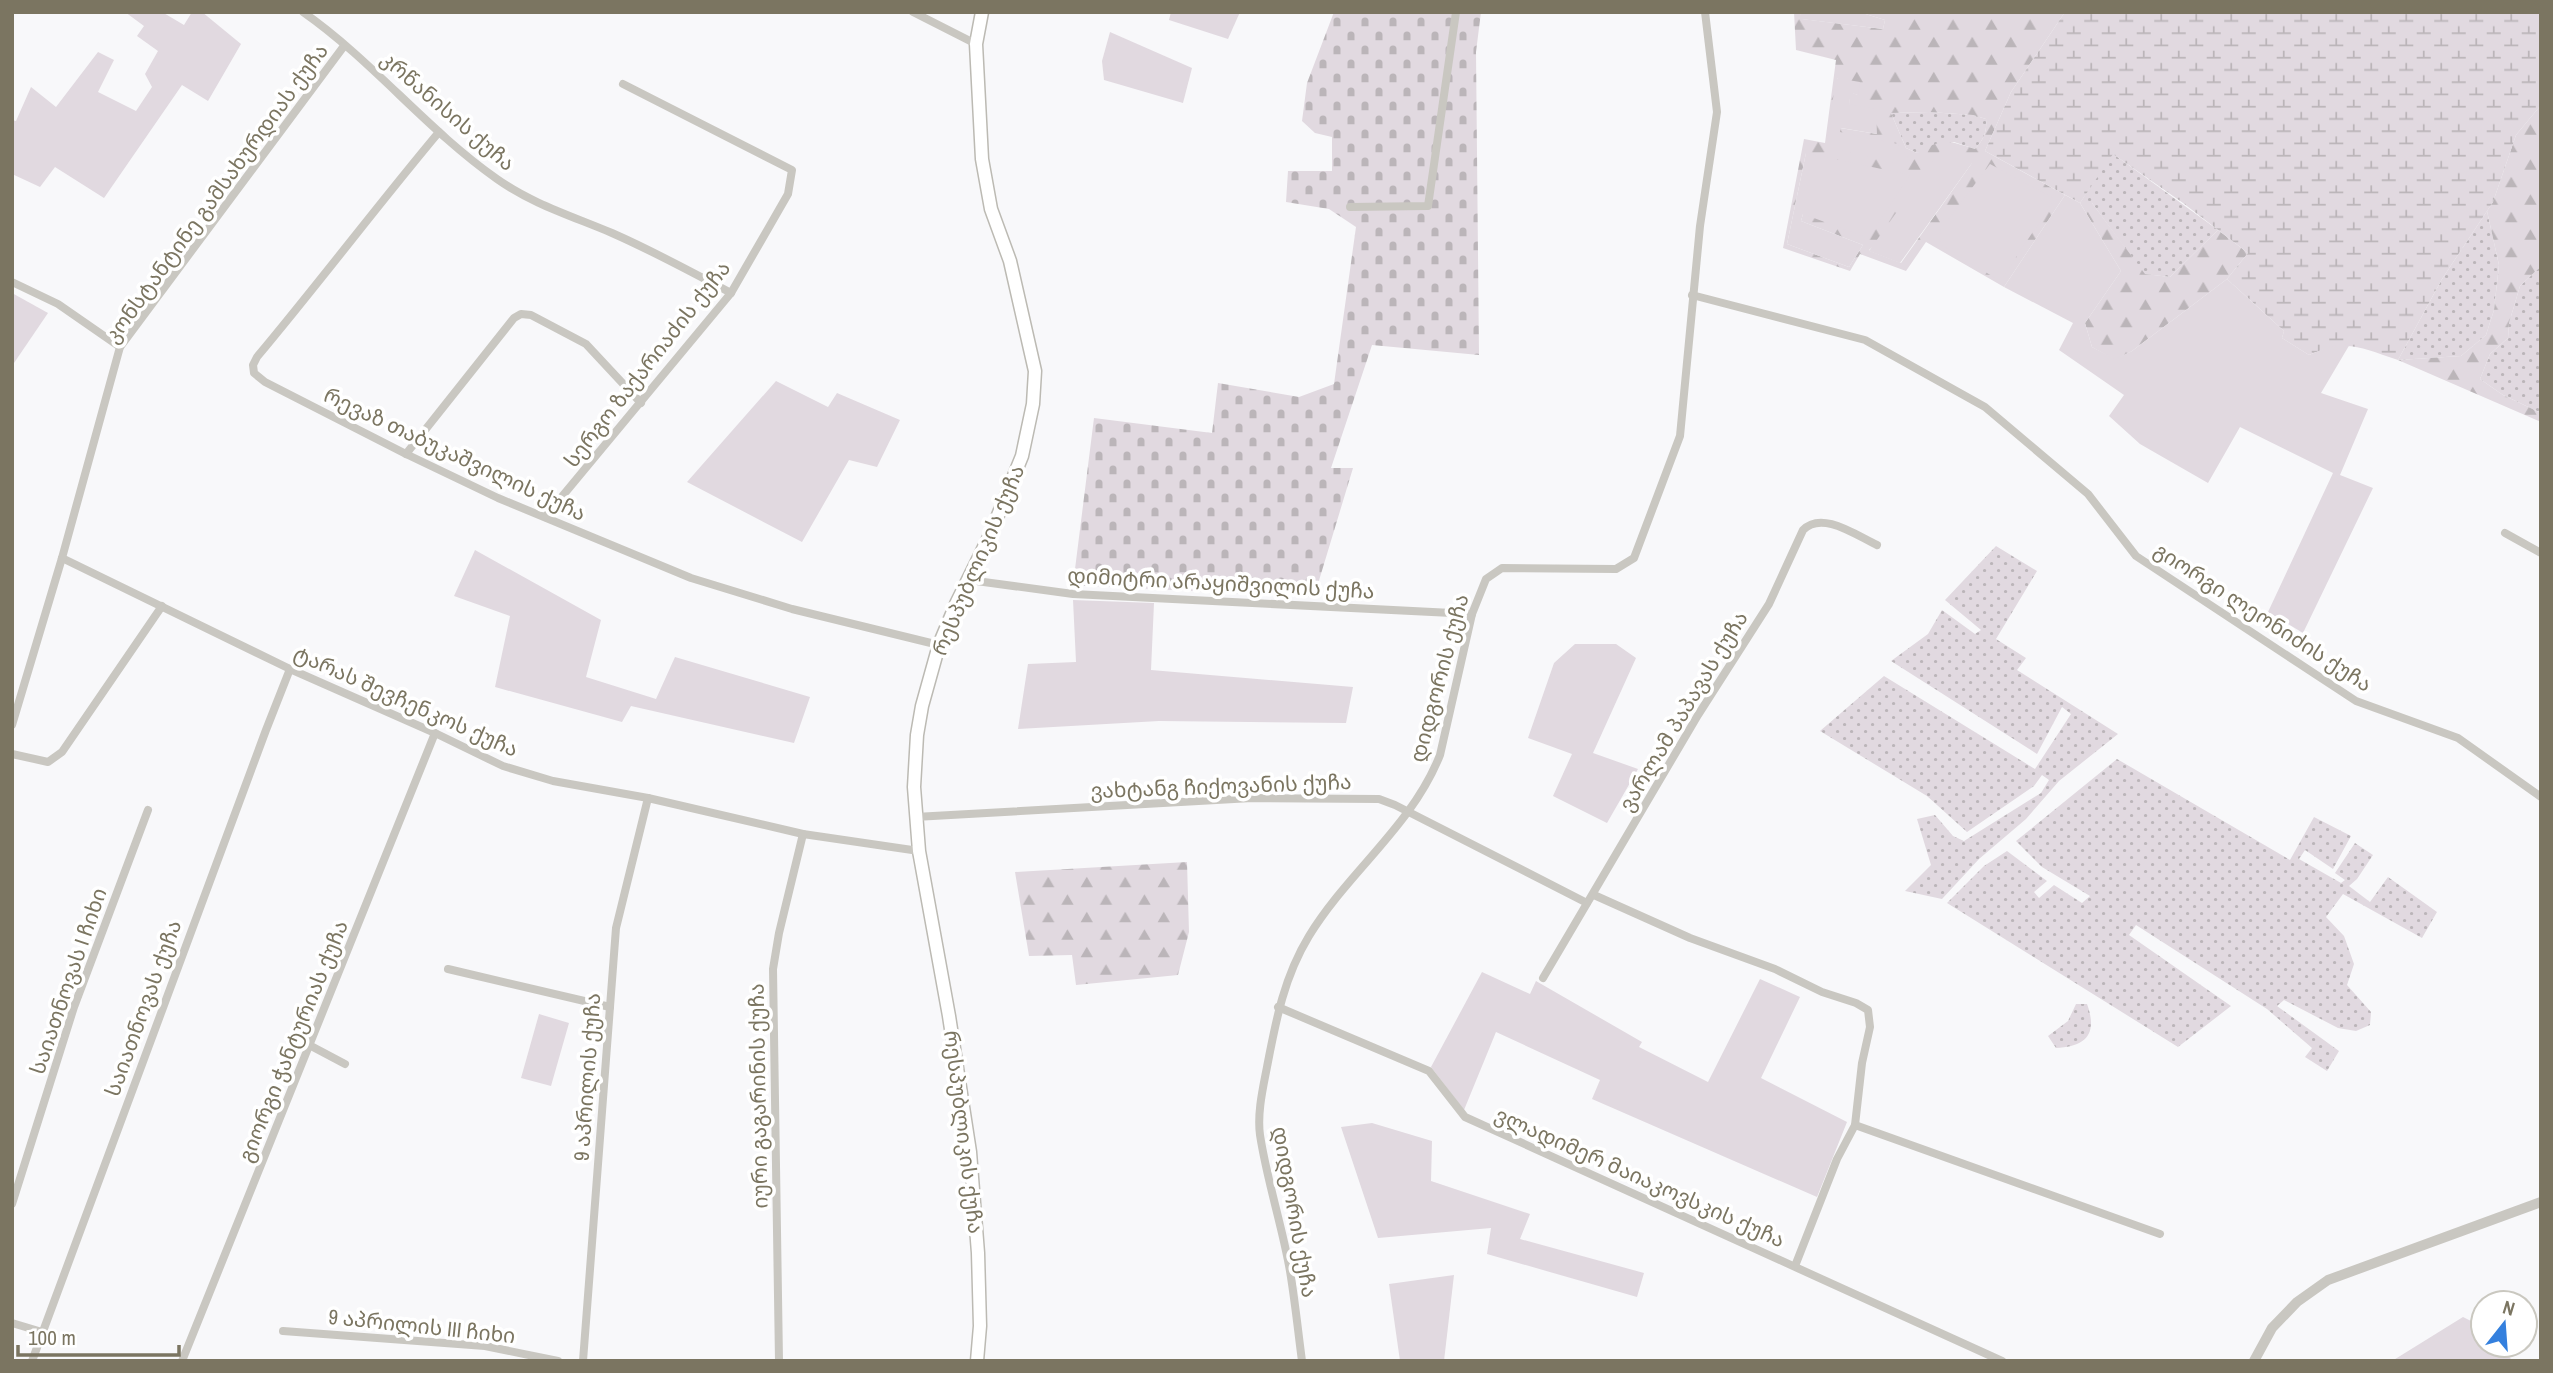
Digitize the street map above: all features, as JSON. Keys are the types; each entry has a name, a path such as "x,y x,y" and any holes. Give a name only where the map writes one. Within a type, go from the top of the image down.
{"main road":[{"name":"რესპუბლიკის ქუჩა","path":"977,1361 980,1326 978,1253 970,1152 919,851 914,787 917,735 922,706 939,645 1022,456 1030,428 1035,371 1010,261 991,209 982,159 976,44 982,12"}],"street":[{"name":"კრწანისის ქუჩა","path":"303,12 366,63 439,132 495,178 528,200 626,239 731,293"},
{"path":"914,12 976,44"},
{"path":"1350,207 1429,206 1456,12"},
{"name":"დიდგორის ქუჩა","path":"1301,1361 1290,1270 1260,1133 1262,1092 1278,1007 1288,978 1309,936 1333,902 1408,813 1432,776 1440,755 1472,614 1486,579 1502,568 1616,569 1634,558 1680,436 1692,295 1717,112 1705,12"},
{"name":"კონსტანტინე გამსახურდიას ქუჩა","path":"12,725 121,346 344,46"},
{"name":"სერგო ზაქარიაძის ქუჩა","path":"545,517 731,293 788,194 792,170 623,84"},
{"name":"რევაზ თაბუკაშვილის ქუჩა","path":"439,132 376,207 253,365 254,373 265,382 406,454 545,517 691,578 792,609 939,645"},
{"path":"12,282 58,304 121,346"},
{"name":"გიორგი ლეონიძის ქუჩა","path":"1692,295 1865,340 1985,407 2088,494 2136,556 2356,701 2458,738 2541,797"},
{"path":"406,454 514,318 521,314 531,316 586,344 641,403"},
{"name":"ვარლამ პაპავას ქუჩა","path":"1543,978 1698,715 1769,604 1803,530 1809,524 1821,521 1877,545"},
{"path":"2505,533 2541,553"},
{"name":"ტარას შევჩენკოს ქუჩა","path":"62,558 290,669 503,766 553,781 648,798 803,834 919,851"},
{"name":"დიმიტრი არაყიშვილის ქუჩა","path":"969,580 1073,594 1472,614"},
{"path":"12,754 48,762 62,752 162,606"},
{"name":"საიათნოვას ქუჩა","path":"33,1361 290,669"},
{"name":"გიორგი ჭანტურიას ქუჩა","path":"182,1361 435,733"},
{"name":"ვახტანგ ჩიქოვანის ქუჩა","path":"915,817 1252,797 1379,799 1587,904"},
{"name":"9 აპრილის ქუჩა","path":"583,1361 616,928 648,798"},
{"name":"საიათნოვას I ჩიხი","path":"12,1204 74,1007 148,810"},
{"name":"იური გაგარინის ქუჩა","path":"779,1361 774,969 779,933 803,834"},
{"path":"1594,895 1690,938 1775,969 1868,1010 1870,1027 1862,1063 1855,1125 1837,1159 1795,1266"},
{"path":"448,969 610,1007"},
{"name":"ვლადიმერ მაიაკოვსკის ქუჩა","path":"1278,1007 1429,1071 1465,1117 2002,1361"},
{"path":"311,1046 345,1064"},
{"path":"1855,1125 2160,1234"},
{"path":"2253,1361 2272,1328 2297,1301 2329,1280 2541,1202"},
{"path":"12,1323 42,1332"},
{"name":"9 აპრილის III ჩიხი","path":"283,1331 485,1346 558,1361"}],"green space":[{"path":"125,12 162,12 184,25 192,12 202,12 241,44 208,101 182,85 104,198 55,167 40,187 12,174 12,120 16,121 31,87 56,107 98,52 114,60 98,92 136,111 152,87 145,74 158,51 137,36 144,26"},
{"path":"1171,12 1240,12 1228,39 1169,20"},
{"path":"1334,12 1481,12 1476,52 1479,355 1372,345 1331,468 1353,468 1314,597 1073,585 1094,418 1212,433 1218,383 1299,397 1334,384 1356,227 1329,209 1286,202 1288,171 1332,171 1332,137 1315,133 1302,121 1307,83"},
{"path":"1794,12 1800,12 1802,19 1883,29 1885,20 1859,12 2065,12 2011,92 1985,151 2065,195 2004,287 1926,242 1906,271 1860,254 1850,271 1783,248 1804,139 1825,143 1836,60 1796,50","holes":["1837,78 1858,95 1850,92 1849,104 1877,134 1840,128 1839,132","1891,113 1973,115 1986,119 1985,132 1975,149 1945,142 1917,153 1906,148","1806,153 1801,221 1863,245 1849,267 1787,244","1972,163 1901,263 1869,250"]},
{"path":"1800,12 1859,12 1885,20 1883,29 1801,19"},
{"path":"2065,12 2541,12 2541,105 2516,135 2493,202 2442,279 2398,360 2345,346 2309,355 2282,338 2284,331 2227,279 2248,253 2113,154 2080,203 1985,151 2011,92"},
{"path":"1110,32 1192,68 1183,103 1104,80 1102,61"},
{"path":"1836,78 1860,82 1858,95 1851,93 1849,104 1876,109 1877,134 1841,128 1840,132 1898,144 1908,157 1901,165 1826,147"},
{"path":"2541,105 2541,266 2520,286 2509,323 2508,338 2490,354 2480,379 2503,395 2541,413 2541,422 2398,360 2461,356 2486,335 2494,310 2499,265 2487,211 2493,202 2516,135"},
{"path":"1891,113 1973,115 1986,119 1983,139 1975,149 1954,142 1917,153 1906,148"},
{"path":"1942,148 1972,163 1900,263 1869,251"},
{"path":"1806,153 1910,175 1868,238 1803,214 1801,221 1863,245 1849,267 1787,244"},
{"path":"2112,153 2218,230 2170,277 2144,274 2092,203 2080,203"},
{"path":"1990,164 2055,199 2000,281 1940,244 1941,229"},
{"path":"2065,195 2080,203 2121,271 2085,323 2092,347 2115,359 2132,351 2227,279 2284,331 2282,338 2309,355 2328,347 2350,344 2321,393 2368,409 2340,475 2373,488 2303,633 2268,612 2333,473 2240,427 2208,483 2140,444 2109,416 2124,395 2059,350 2073,323 2004,287"},
{"path":"2080,203 2092,203 2145,274 2170,277 2218,230 2248,253 2227,279 2132,351 2115,360 2092,347 2085,323 2121,271"},
{"path":"2487,211 2499,265 2494,310 2486,335 2461,356 2398,360 2442,279"},
{"path":"2541,266 2541,413 2503,395 2480,379 2490,354 2508,338 2509,323 2520,286"},
{"path":"12,293 48,313 14,363 12,362"},
{"path":"776,381 828,407 837,393 900,420 877,467 849,460 802,542 687,482"},
{"path":"1996,546 2037,571 1996,639 2026,658 2017,670 2118,734 2059,781 2026,819 1979,859 1942,899 1905,891 1931,865 1917,819 1935,815 1953,836 1964,841 2041,793 2049,780 2042,775 2034,786 1967,832 1927,796 1820,731 1884,676 2035,769 2071,714 2062,707 2037,754 1891,661 1928,634 1942,610 1975,634 1981,630 1945,600"},
{"path":"475,550 601,620 586,677 656,699 675,657 810,697 794,743 631,706 622,722 495,687 510,616 454,596"},
{"path":"1073,600 1154,603 1151,670 1353,687 1346,723 1159,721 1018,729 1028,664 1076,662"},
{"path":"1575,644 1616,644 1636,658 1593,753 1638,769 1607,823 1553,796 1572,754 1528,738 1554,663"},
{"path":"2117,759 2290,860 2314,817 2351,836 2333,869 2305,850 2299,859 2341,883 2345,880 2335,873 2355,843 2373,855 2349,886 2370,902 2388,877 2437,912 2422,938 2343,894 2326,917 2344,936 2354,964 2347,985 2371,1012 2370,1025 2356,1031 2338,1028 2284,1000 2277,1006 2339,1051 2327,1071 2305,1057 2312,1048 2267,1009 2136,925 2129,935 2231,1006 2178,1047 1947,903 1984,866 2007,851 2047,881 2034,892 2039,898 2054,885 2082,903 2090,896 2042,867 2016,841"},
{"path":"1187,862 1189,932 1178,975 1076,985 1072,955 1029,956 1015,872"},
{"path":"1482,972 1530,994 1536,981 1642,1042 1639,1047 1708,1082 1760,979 1800,997 1761,1078 1847,1122 1817,1197 1592,1099 1600,1080 1496,1032 1464,1110 1431,1067"},
{"path":"2076,1004 2087,1004 2090,1031 2082,1042 2056,1048 2048,1036 2068,1021"},
{"path":"539,1014 569,1023 551,1086 521,1078"},
{"path":"1372,1123 1432,1141 1431,1181 1530,1214 1520,1239 1644,1273 1637,1297 1487,1254 1491,1228 1378,1238 1341,1127"},
{"path":"1454,1275 1444,1361 1400,1361 1389,1284"},
{"path":"2463,1317 2469,1320 2469,1359 2512,1361 2392,1361"}]}
